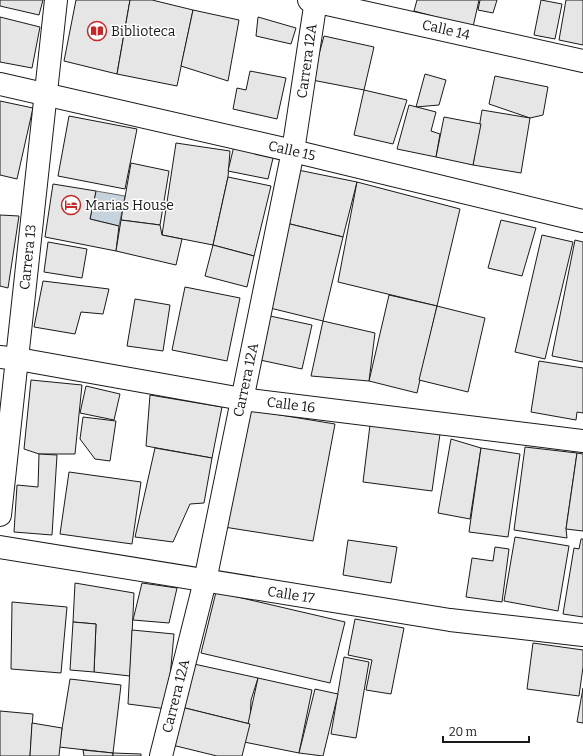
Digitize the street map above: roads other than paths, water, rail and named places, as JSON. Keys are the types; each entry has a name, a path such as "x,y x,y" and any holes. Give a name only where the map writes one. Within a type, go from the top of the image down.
{"street":[{"name":"Carrera 13","path":"0,515 9,358 45,94 56,0"},
{"name":"Calle 14","path":"313,0 583,61"},
{"name":"Carrera 12A","path":"161,756 205,581 293,151 313,0"},
{"name":"Calle 15","path":"0,84 293,151 583,221"},
{"name":"Calle 16","path":"9,358 242,399 583,441"},
{"name":"Calle 17","path":"0,547 450,620 583,635"}],"place":[{"name":"Biblioteca","path":"97,31"},
{"name":"Marias House","path":"71,205"}]}
